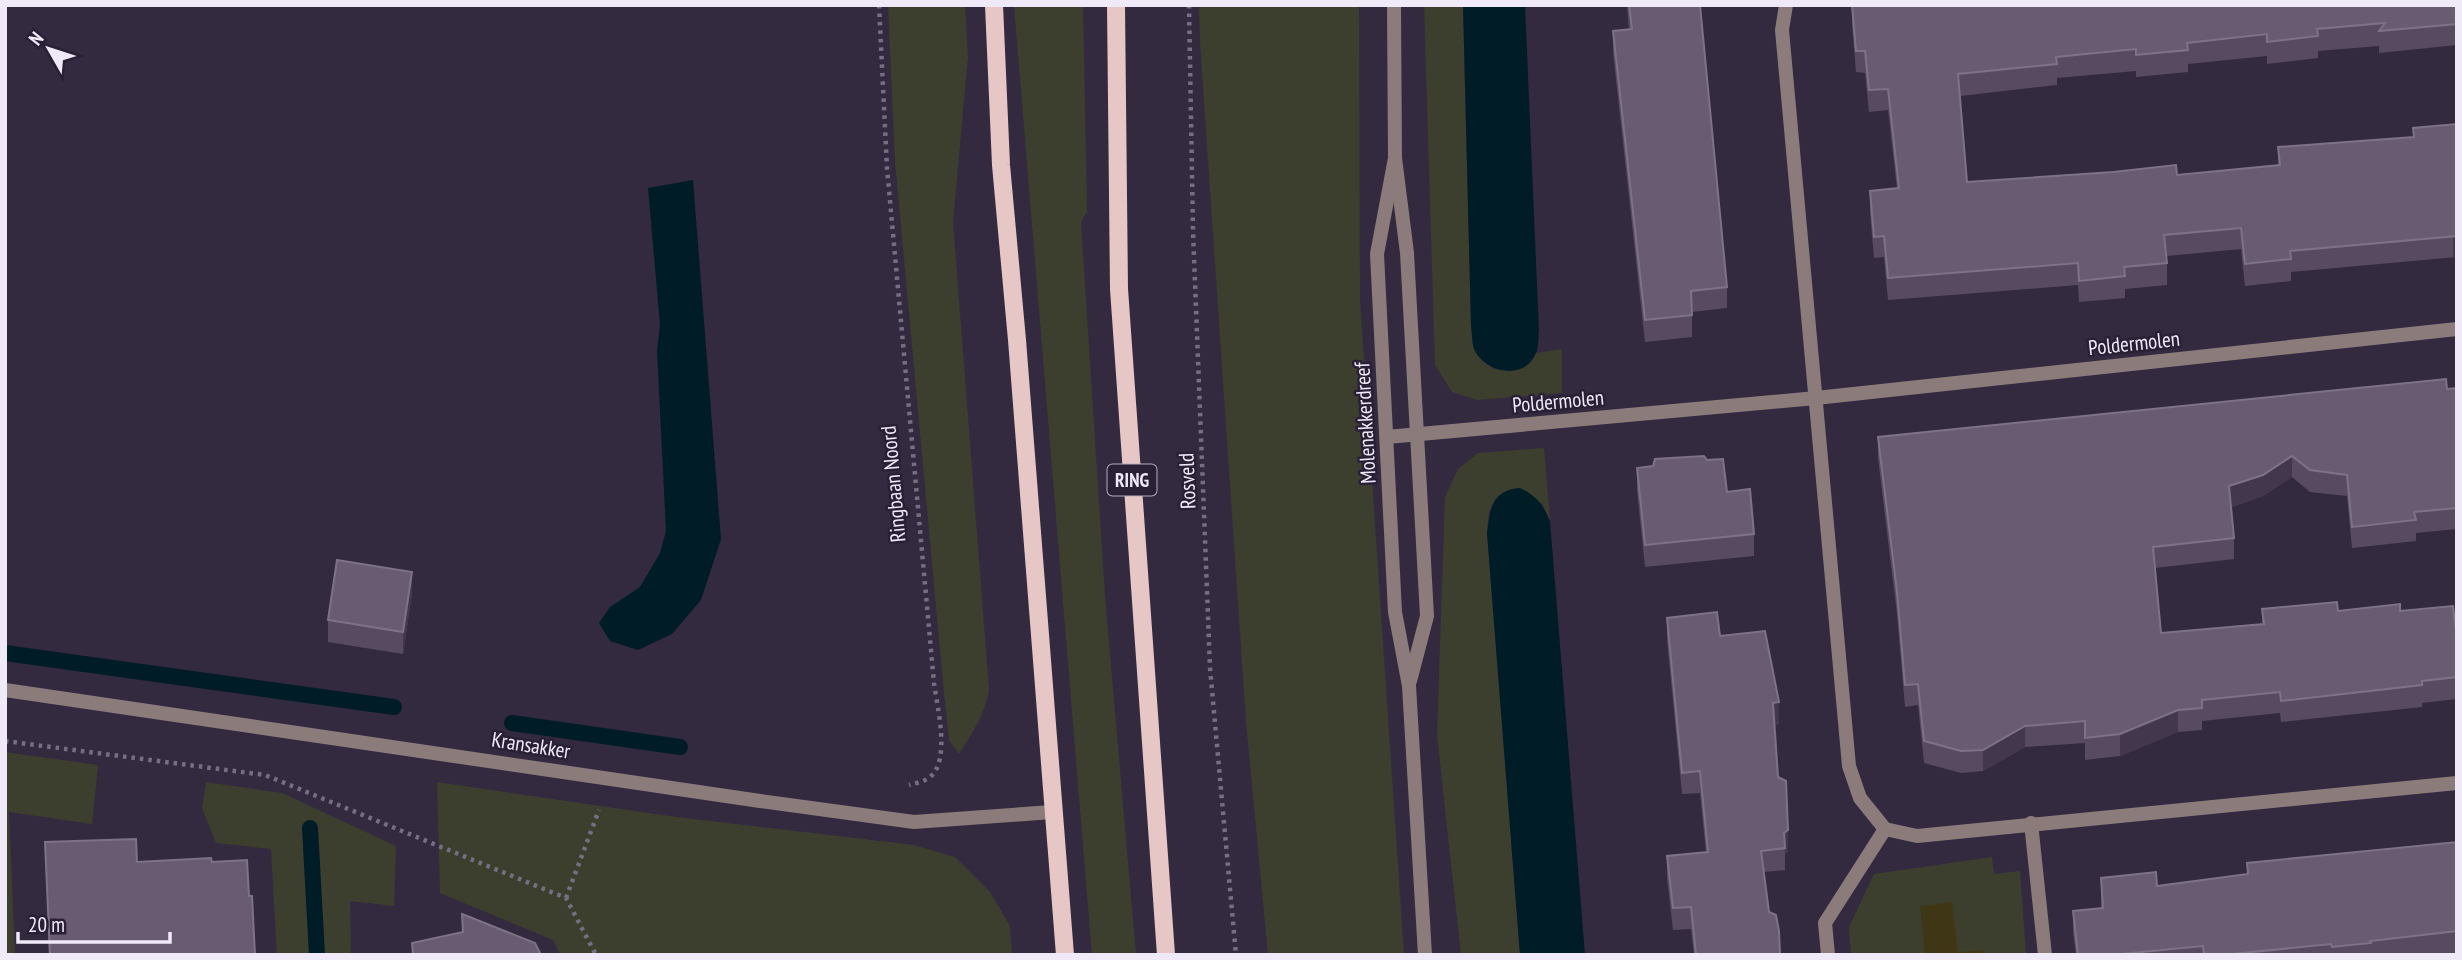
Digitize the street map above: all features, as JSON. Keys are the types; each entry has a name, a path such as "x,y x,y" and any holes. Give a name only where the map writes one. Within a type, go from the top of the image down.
{"main road":[{"path":"994,5 1001,165 1065,955"},
{"name":"RING","path":"1116,5 1119,289 1166,955"}],"street":[{"name":"Molenakkerdreef","path":"1394,5 1395,158 1407,253 1427,616 1409,686"},
{"path":"1786,5 1782,30 1849,766 1860,798 1885,828 1917,836 2457,783"},
{"name":"Molenakkerdreef","path":"1395,158 1377,254 1395,612 1409,686 1425,955"},
{"name":"Poldermolen","path":"1387,437 1816,398 2457,329"},
{"name":"Kransakker","path":"5,690 760,801 914,821 1052,812"},
{"path":"2031,823 2045,955"},
{"path":"1828,955 1825,923 1885,828"}],"path":[{"name":"Ringbaan Noord","path":"878,5 887,168 942,742 940,759 928,779 908,785 896,784"},
{"name":"Rosveld","path":"1189,5 1193,231 1210,654 1236,955"},
{"path":"5,741 265,775 566,898 596,955"},
{"path":"566,898 611,779"}],"green space":[{"path":"888,5 965,5 968,56 953,222 989,690 981,716 959,754 949,740 944,693 895,161"},
{"path":"1014,5 1083,5 1087,212 1081,222 1105,596 1136,955 1092,955"},
{"path":"1199,5 1359,5 1360,301 1404,955 1268,955 1246,721"},
{"path":"1424,5 1463,5 1471,327 1482,361 1494,369 1511,371 1525,367 1536,353 1562,349 1562,393 1477,400 1452,392 1435,365"},
{"path":"1544,448 1550,521 1542,503 1496,498 1489,511 1487,533 1520,955 1461,955 1437,735 1445,497 1458,469 1478,453"},
{"path":"5,752 98,765 92,824 9,812 15,955 5,955"},
{"path":"206,782 282,793 396,846 394,906 350,901 351,955 277,955 271,849 216,843 202,808"},
{"path":"437,782 676,817 914,845 955,857 990,892 1010,926 1012,955 560,955 553,940 440,893"},
{"path":"1992,857 1994,874 2020,871 2026,955 1851,955 1849,927 1874,874"}],"sand":[{"path":"1952,902 1958,952 1983,950 1984,955 1925,955 1920,906"}],"water":[{"path":"1463,5 1525,5 1539,331 1537,351 1531,362 1514,370 1487,364 1479,357 1472,341"},
{"path":"693,180 721,539 701,600 672,634 638,650 610,641 599,623 610,607 640,587 660,553 666,531 657,351 660,325 648,188"},
{"path":"1520,488 1539,502 1550,521 1585,955 1520,955 1487,533 1494,502 1503,492"}],"building":[{"path":"1629,5 1700,5 1727,287 1691,291 1692,315 1645,320 1613,31 1632,29"},
{"path":"1852,5 2457,5 2457,24 2379,31 2385,23 2317,29 2318,36 2267,42 2267,34 2187,43 2188,50 2136,55 2136,49 2056,57 2057,64 1958,74 1967,182 2176,165 2177,175 2280,165 2278,147 2414,137 2413,128 2457,124 2457,236 2290,251 2291,259 2245,264 2241,228 2164,235 2167,263 2124,267 2125,276 2079,281 2078,263 1888,278 1884,236 1874,237 1870,191 1899,188 1888,89 1869,90 1865,51 1856,51"},
{"path":"2446,379 2447,389 2457,388 2457,508 2414,512 2416,520 2352,527 2347,475 2310,470 2292,456 2263,475 2229,486 2234,538 2153,547 2161,633 2264,624 2262,609 2337,602 2338,611 2400,604 2400,611 2453,606 2457,639 2457,677 2422,681 2422,685 2281,701 2280,692 2202,700 2202,708 2178,710 2120,734 2085,738 2085,721 2025,726 1983,750 1961,751 1924,741 1918,684 1905,685 1897,592 1878,437"},
{"path":"1704,456 1707,460 1723,459 1727,492 1750,489 1754,534 1645,545 1637,468 1653,466 1655,459"},
{"path":"337,560 412,572 403,632 328,620"},
{"path":"1717,612 1720,636 1765,631 1779,702 1773,703 1778,777 1786,781 1788,830 1784,833 1785,848 1761,851 1769,912 1776,915 1779,931 1780,955 1696,955 1691,907 1673,908 1667,856 1708,852 1700,771 1682,773 1667,618"},
{"path":"136,839 137,862 211,858 212,862 247,860 255,955 50,955 45,842"},
{"path":"2457,842 2457,931 2332,947 2331,944 2223,955 2204,955 2203,946 2111,955 2078,955 2073,911 2103,908 2101,878 2156,872 2157,886 2248,874 2247,863"},
{"path":"462,914 535,943 541,955 413,955 412,943 463,932"}],"waterway":[{"path":"5,653 394,707"},
{"path":"512,723 680,747"},
{"path":"310,828 317,955"}]}
